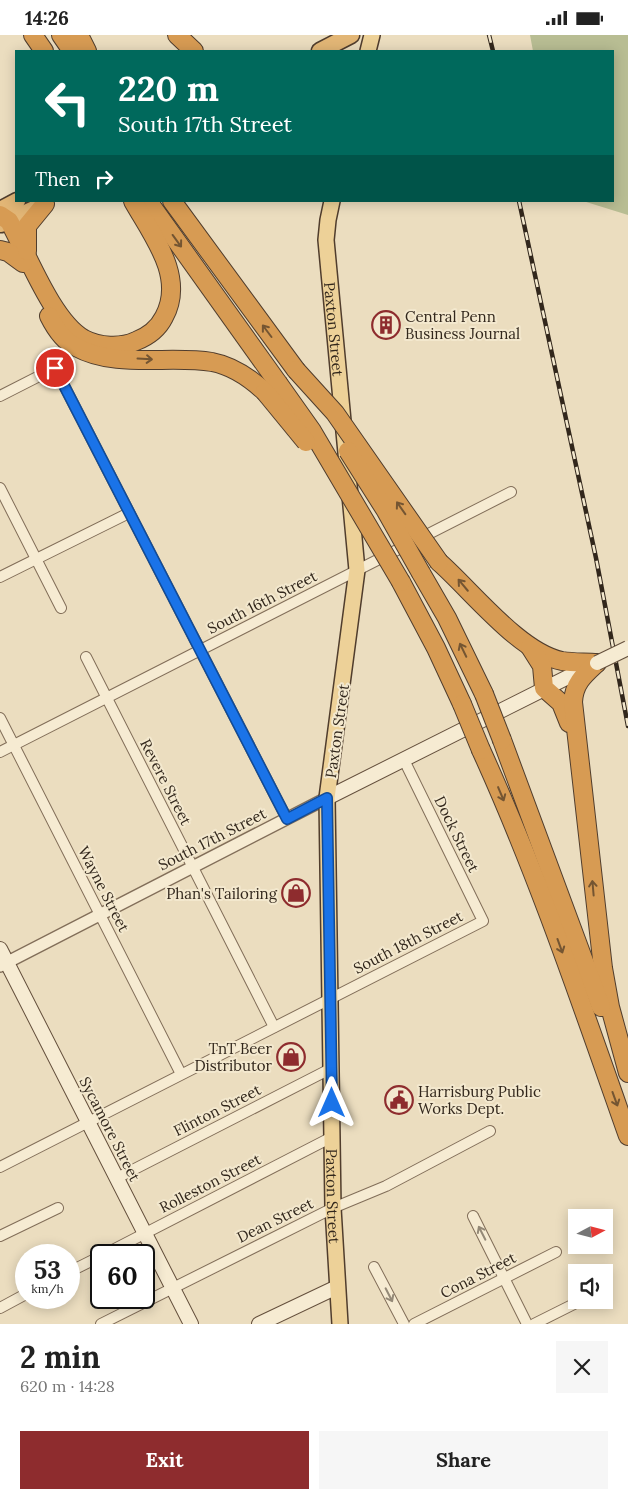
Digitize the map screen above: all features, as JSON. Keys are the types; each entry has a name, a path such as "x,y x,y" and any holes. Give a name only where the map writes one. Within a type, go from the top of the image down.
{"highway":[{"path":"33,35 43,50"},
{"path":"61,35 71,50"},
{"path":"79,35 86,50"},
{"path":"177,35 200,50"},
{"path":"190,35 201,50"},
{"path":"322,50 351,35"},
{"path":"344,50 363,35"},
{"path":"2,220 16,202"},
{"path":"2,220 63,319 84,339 112,346 130,344 145,338 159,327 167,311 172,292 170,272 160,249 134,202"},
{"path":"149,202 272,387 312,431 386,553 436,647 515,827 628,1136"},
{"path":"173,202 296,370 386,511 448,618 484,694 502,740 628,1079"},
{"path":"2,220 48,203"},
{"path":"48,203 27,226 25,258 53,323 61,335 75,347 111,357 213,362 272,387"},
{"path":"0,250 25,258"},
{"path":"296,370 335,413 439,562 457,578 477,602 545,655 562,661 597,663"},
{"path":"525,641 542,666 544,688 557,698 564,709 576,745 583,775"},
{"path":"597,663 579,681 574,689 573,702 583,775 603,968 610,1007 628,1073"}],"main road":[{"path":"368,50 372,35"},
{"name":"Paxton Street","path":"332,202 326,241 357,570 327,798 333,1208 336,1287 340,1324"},
{"name":"South 17th Street","path":"327,798 544,688 628,648"},
{"name":"Sycamore Street","path":"0,949 3,964 88,1122 191,1324"},
{"path":"259,1324 336,1287"}],"street":[{"path":"0,396 55,368 287,819"},
{"path":"0,488 61,608"},
{"name":"South 16th Street","path":"0,752 511,492"},
{"path":"0,577 129,513"},
{"name":"Revere Street","path":"86,657 274,1027"},
{"name":"Wayne Street","path":"0,718 181,1074"},
{"name":"Dock Street","path":"404,760 483,921"},
{"name":"South 17th Street","path":"3,964 327,798"},
{"name":"South 18th Street","path":"0,1167 483,921"},
{"name":"Flinton Street","path":"117,1178 332,1068"},
{"name":"Dean Street","path":"102,1324 333,1208 386,1186 490,1131"},
{"name":"Rolleston Street","path":"124,1244 332,1137"},
{"path":"0,1236 58,1208"},
{"path":"473,1216 527,1324"},
{"name":"Cona Street","path":"414,1324 556,1253"},
{"path":"374,1267 404,1324"},
{"path":"0,1307 15,1300"},
{"path":"534,1324 568,1307"}],"green space":[{"path":"530,35 628,35 628,215 586,202 614,202 614,50 533,50"}],"railway":[{"path":"489,35 493,50"},
{"path":"519,202 596,558 628,726"}],"place":[{"name":"Central Penn Business Journal","path":"386,325"},
{"name":"Phan's Tailoring","path":"296,893"},
{"name":"TnT Beer Distributor","path":"291,1057"},
{"name":"Harrisburg Public Works Dept.","path":"399,1100"}],"route":[{"path":"55,368 287,819 327,798 332,1103"}]}
